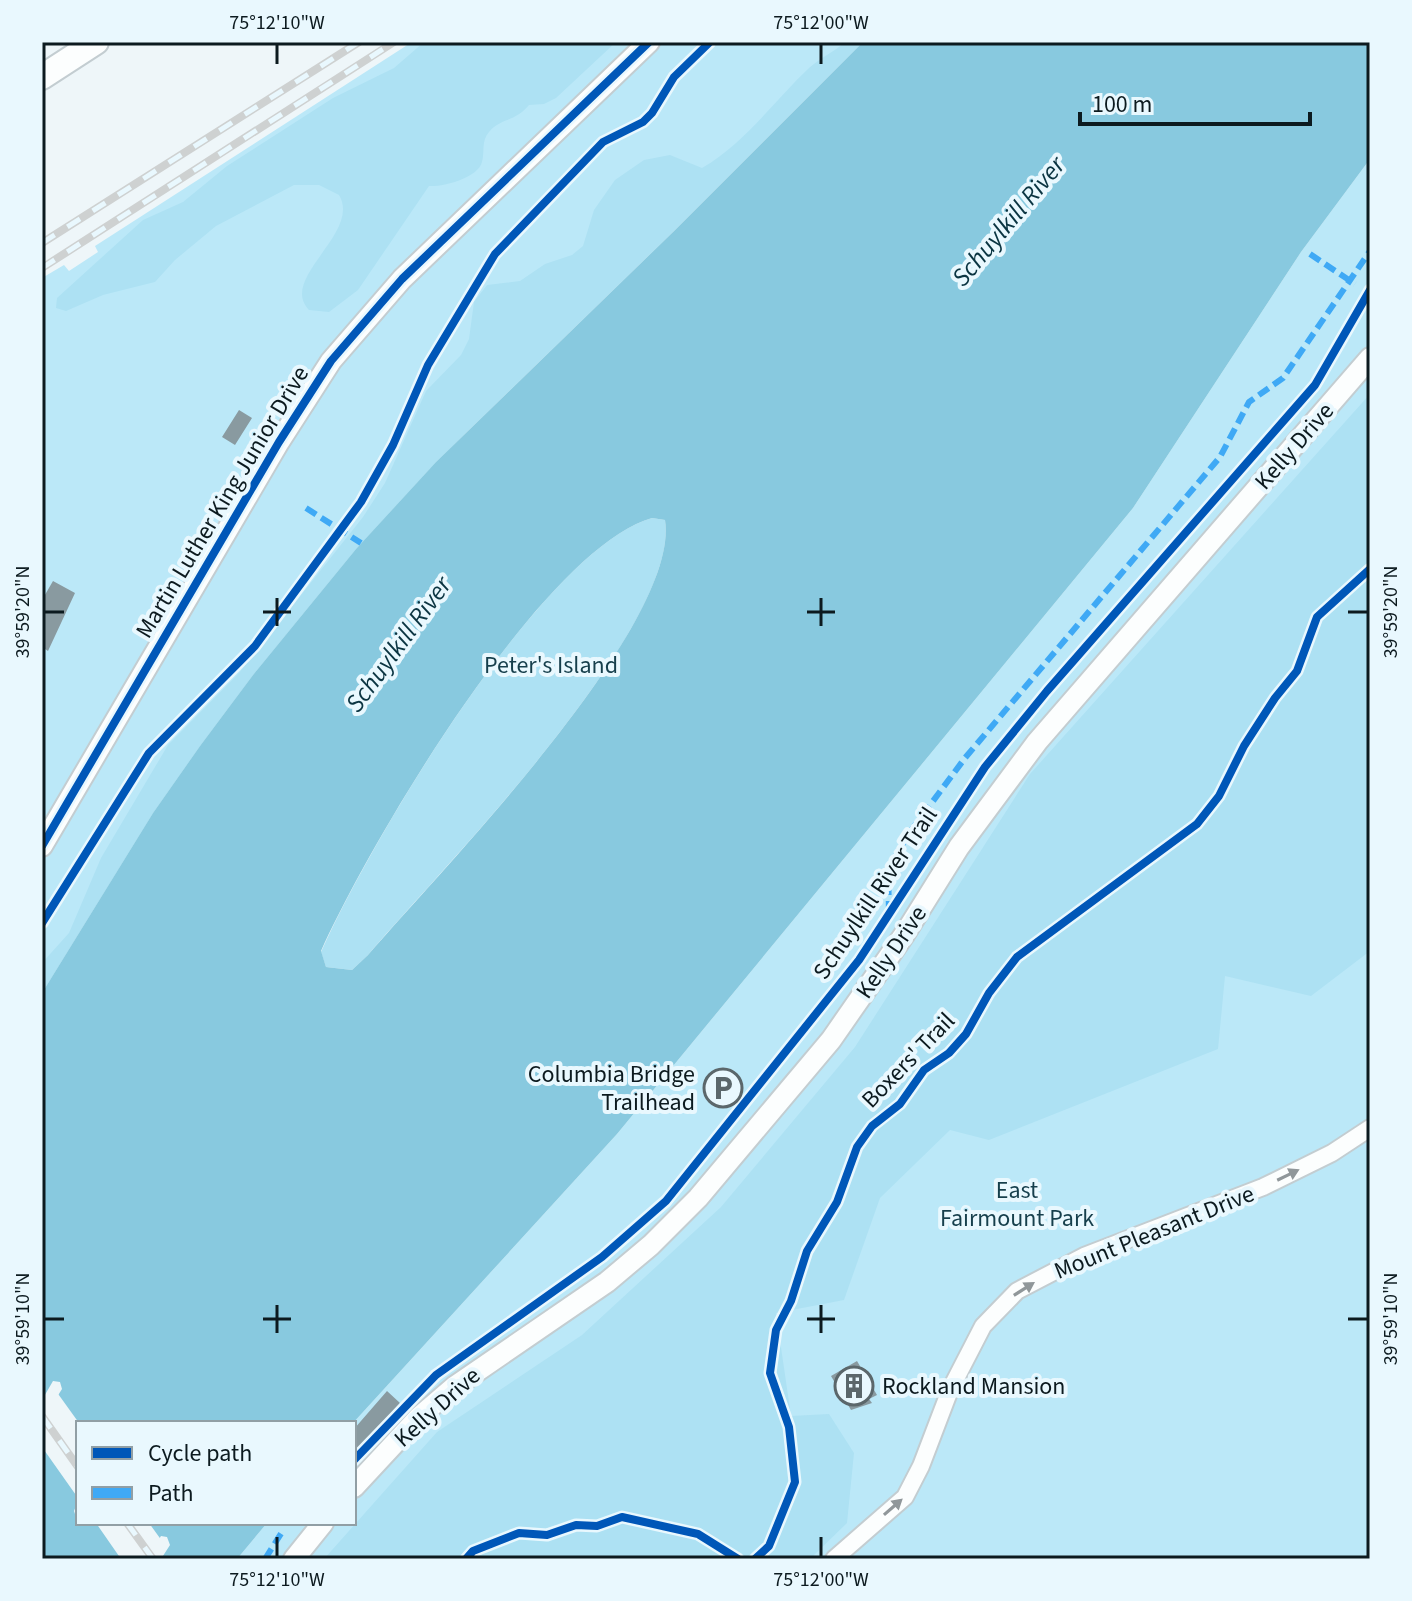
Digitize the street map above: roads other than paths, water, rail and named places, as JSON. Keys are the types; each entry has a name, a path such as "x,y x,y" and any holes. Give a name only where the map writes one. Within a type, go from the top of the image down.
{"highway":[{"path":"42,77 96,42"}],"main road":[{"name":"Martin Luther King Junior Drive","path":"42,846 279,442 331,361 402,279 649,42"},
{"name":"Kelly Drive","path":"356,1485 454,1387 607,1282 651,1245 698,1198 831,1040 904,935 959,847 1037,742 1370,358"},
{"path":"294,1559 321,1525"}],"street":[{"name":"Mount Pleasant Drive","path":"834,1559 905,1497 921,1466 950,1390 983,1326 1017,1291 1084,1256 1263,1187 1332,1153 1370,1128"}],"water":[{"name":"Schuylkill River","path":"863,42 1370,42 1370,159 1301,252 1133,508 617,1134 355,1421 76,1421 76,1525 265,1525 237,1559 161,1559 170,1545 167,1537 161,1536 146,1559 42,1559 42,1421 62,1389 60,1382 53,1381 42,1400 42,993 153,813 200,746 253,675 356,549 436,462","holes":["652,518 665,520 660,566 635,621 597,683 497,809 352,970 326,967 321,951 377,844 462,707 511,641 560,584 608,541"]}],"railway":[{"path":"42,243 359,42"},
{"path":"42,268 394,42"},
{"path":"42,1416 76,1464"},
{"path":"128,1525 153,1559"}],"place":[{"name":"Columbia Bridge Trailhead","path":"723,1088"},
{"name":"Rockland Mansion","path":"854,1386"}],"park label":[{"name":"Peter's Island","path":"551,665"},
{"name":"East Fairmount Park","path":"1017,1204"}]}
